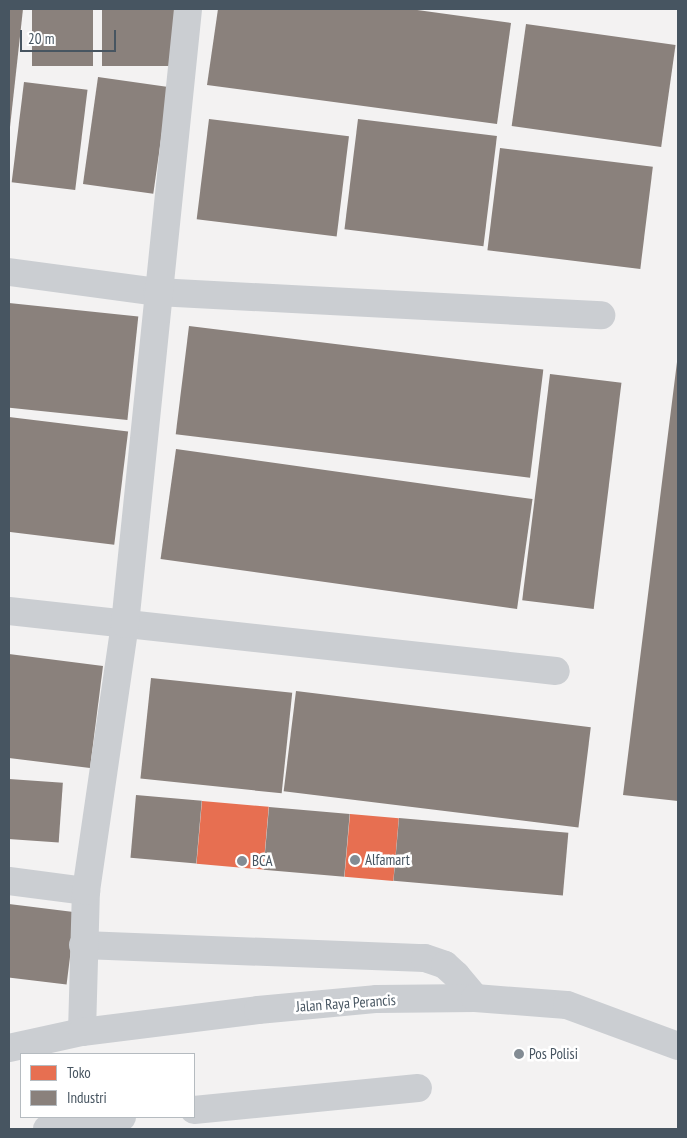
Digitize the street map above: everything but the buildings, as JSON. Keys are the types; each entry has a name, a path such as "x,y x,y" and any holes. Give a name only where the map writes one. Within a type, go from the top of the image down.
{"street":[{"path":"82,1032 86,891 125,624 157,292 188,9"},
{"path":"9,272 157,292 602,316"},
{"path":"9,611 556,671"},
{"path":"9,881 86,891"},
{"path":"84,945 425,958 451,970 475,998"},
{"name":"Jalan Raya Perancis","path":"9,1048 82,1032 347,1002 475,998 567,1005 678,1046"},
{"path":"195,1110 418,1088"},
{"path":"47,1129 116,1118"}],"place":[{"name":"Alfamart","path":"355,860"},
{"name":"BCA","path":"242,861"},
{"name":"Pos Polisi","path":"519,1054"}]}
